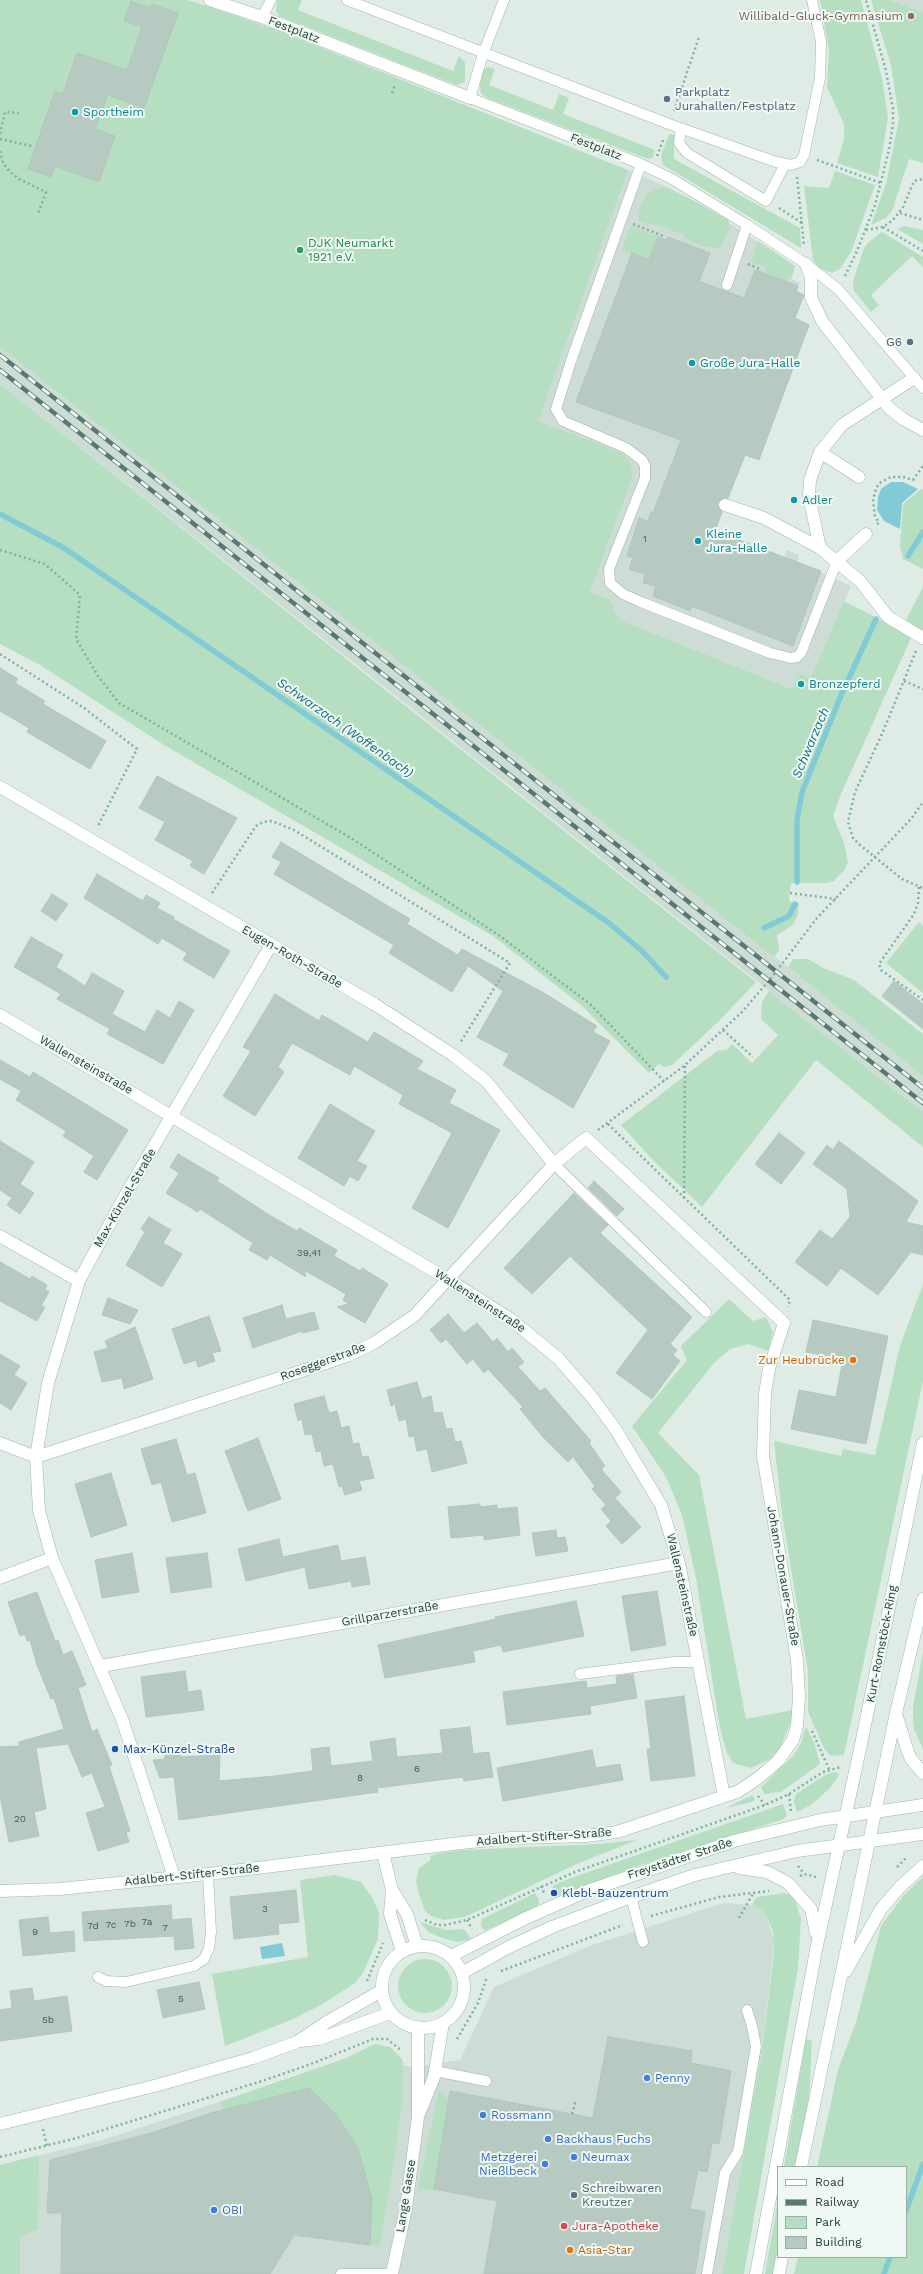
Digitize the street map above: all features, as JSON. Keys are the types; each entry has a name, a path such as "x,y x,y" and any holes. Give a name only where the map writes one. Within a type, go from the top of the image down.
{"street":[{"name":"Festplatz","path":"210,0 262,17 470,98"},
{"path":"806,264 811,277 811,297 822,321 882,398 903,419 923,430"},
{"path":"820,548 809,496 810,480 820,452 842,425 914,378"},
{"path":"820,452 859,477"},
{"path":"725,505 764,518 820,548 860,581 888,617 922,638"},
{"path":"837,561 866,534"},
{"name":"Eugen-Roth-Straße","path":"0,787 374,1004 453,1055 486,1081 554,1164"},
{"path":"173,1116 271,945"},
{"name":"Wallensteinstraße","path":"0,1015 449,1280 509,1318 558,1358 591,1396 616,1430 661,1505 679,1562 724,1796"},
{"name":"Max-Künzel-Straße","path":"173,1116 122,1201 79,1281 48,1383 36,1457 39,1510 52,1558 101,1666 122,1719 174,1877"},
{"path":"586,1138 784,1323"},
{"name":"Roseggerstraße","path":"36,1457 349,1355 399,1327 414,1316 449,1280 554,1164 586,1138"},
{"path":"0,1236 79,1281"},
{"name":"Johann-Donauer-Straße","path":"724,1796 749,1785 778,1761 793,1740 797,1726 800,1696 797,1660 766,1482 762,1430 763,1409 769,1369 784,1323"},
{"path":"0,1443 36,1457"},
{"name":"Kurt-Romstöck-Ring","path":"816,1950 846,1815 923,1443"},
{"path":"0,1578 52,1558"},
{"name":"Grillparzerstraße","path":"101,1666 679,1562"},
{"path":"801,2166 896,1713 923,1598"},
{"path":"896,1713 911,1759 923,1773"},
{"name":"Adalbert-Stifter-Straße","path":"0,1891 60,1888 208,1874 511,1838 605,1834 632,1827 724,1796"},
{"name":"Freystädter Straße","path":"451,1956 550,1907 631,1875 734,1841 805,1823 846,1815 923,1805"},
{"name":"Freystädter Straße","path":"462,1973 530,1937 631,1897 695,1875 726,1867 839,1844 923,1834"},
{"path":"383,1853 392,1890 407,1914 417,1946"},
{"path":"837,1994 858,1948 881,1909 900,1887 923,1866"},
{"path":"726,1867 767,1872 788,1883 811,1909 816,1928 816,1950 756,2274"},
{"path":"392,1890 390,1914 402,1951"},
{"path":"417,1946 436,1948 451,1956 462,1973 464,1989 461,2004 453,2016 444,2023 418,2027 402,2022 390,2013 381,1992 382,1977 389,1962 402,1951 417,1946"},
{"path":"297,2042 327,2022 381,1992"},
{"path":"0,2124 210,2071 297,2042 319,2038 390,2013"},
{"name":"Lange Gasse","path":"418,2117 435,2071 444,2023"},
{"name":"Lange Gasse","path":"392,2274 406,2208 418,2117 418,2027"},
{"path":"779,2274 782,2258"}],"lane":[{"path":"262,17 271,0"},
{"path":"346,0 483,54 669,124 790,164 800,162 804,155 817,99 822,56 822,42 812,0"},
{"path":"470,98 483,54 504,0"},
{"name":"Festplatz","path":"470,98 652,169 672,179 747,225 806,264 838,289 923,388"},
{"path":"681,128 679,143 687,153 766,201 790,164"},
{"path":"641,164 571,361 556,409 563,421 626,448 642,460 646,466 644,478 609,569 610,583 619,592 641,602 770,653 791,658 797,657 803,648 837,561"},
{"path":"727,286 747,225"},
{"path":"554,1164 706,1312"},
{"path":"580,1674 674,1662 698,1662"},
{"path":"98,1977 106,1981 126,1982 194,1966 204,1959 209,1948 211,1932 208,1874"},
{"path":"631,1897 642,1942"},
{"path":"706,2274 725,2173 738,2152 756,2046 747,2010"},
{"path":"435,2071 486,2081"},
{"path":"341,2274 392,2274"}],"path":[{"path":"838,289 866,230 881,182 892,134 892,109 886,71 866,0"},
{"path":"652,169 699,37"},
{"path":"0,134 5,112 19,113"},
{"path":"0,139 32,146"},
{"path":"0,151 3,162 10,171 19,179 46,192 38,214"},
{"path":"804,155 881,182"},
{"path":"790,164 802,223 806,264"},
{"path":"866,230 883,227 900,213 914,181 923,179"},
{"path":"766,201 802,223"},
{"path":"900,213 923,220"},
{"path":"622,220 663,236"},
{"path":"883,227 923,251"},
{"path":"879,523 873,510 873,501 876,488 881,482 890,477 903,476 913,480 923,466"},
{"path":"872,485 876,488"},
{"path":"0,550 45,564 80,595 76,639 98,676 120,703 351,838 500,936 590,1004 665,1082"},
{"path":"922,638 855,792 849,810 848,822 853,838 875,858 902,879 923,888"},
{"path":"0,654 84,708 137,749 92,840"},
{"path":"904,681 923,689"},
{"path":"586,1138 608,1124 665,1082 723,1030 754,999 817,918 911,819 923,802"},
{"path":"204,906 256,826 263,822 272,821 294,830 510,963 453,1055"},
{"path":"918,887 918,903 914,914 879,964 882,970 923,1000"},
{"path":"790,893 836,899"},
{"path":"723,1030 753,1057"},
{"path":"684,1198 685,1065"},
{"path":"608,1124 790,1300 784,1323"},
{"path":"811,1730 830,1769"},
{"path":"422,1918 437,1925 452,1925 467,1920 575,1872 766,1805 789,1794 830,1769 856,1766"},
{"path":"893,1871 908,1857"},
{"path":"497,1972 637,1920 718,1897 777,1889 804,1874 831,1880"},
{"path":"739,1918 754,1892"},
{"path":"365,1985 384,1940"},
{"path":"454,2045 478,2003 486,1980 491,1975"},
{"path":"0,2157 77,2138 262,2081 311,2064 373,2039 386,2039 403,2052 408,2052"},
{"path":"572,2114 576,2100"}],"shaded area":[{"name":"Willibald-Gluck-Gymnasium","path":"889,0 923,0 923,37 893,2"},
{"path":"628,170 670,188 711,211 795,266 791,279 800,283 796,291 804,295 795,318 809,325 759,460 745,455 715,531 784,557 787,550 799,555 797,562 851,586 811,678 799,674 792,689 620,620 609,599 590,592 632,479 633,472 630,462 622,453 537,421"},
{"path":"0,347 790,969 923,1076 923,1112 0,384"},
{"path":"724,1903 752,1905 763,1911 767,1917 774,1942 762,2052 722,2274 0,2274 0,2165 102,2140 344,2059 375,2044 390,2047 402,2059 403,2065 411,2067 460,2060 494,1987 592,1945"}],"green space":[{"name":"DJK Neumarkt 1921 e.V.","path":"0,0 187,0 274,29 628,170 538,421 622,453 630,462 633,472 632,479 590,592 609,599 620,620 792,689 799,674 811,678 844,601 912,636 841,794 833,816 844,843 848,862 845,869 834,881 826,883 791,883 789,897 790,902 799,903 798,914 793,925 777,935 779,951 774,957 0,347"},
{"path":"277,0 302,0 298,10 453,71 459,56 465,62 465,82 457,85 279,16 276,11"},
{"path":"820,0 861,0 882,78 888,118 878,177 837,163 844,139 844,124 827,87 829,50"},
{"path":"871,0 889,0 923,13 923,163 909,159 892,211 886,218 871,225 886,184 899,119 891,65"},
{"path":"488,67 495,69 489,85 553,110 559,94 569,98 563,114 655,150 653,158 648,159 487,98 481,93 480,86 483,70"},
{"path":"669,134 674,135 674,159 800,228 801,248 663,165 661,156"},
{"path":"835,171 875,185 851,252 840,269 832,273 819,268 813,260 804,186 829,188"},
{"path":"665,188 689,198 728,220 730,228 720,248 703,246 684,238 685,235 658,225 643,223 638,219 638,212 646,195 654,189"},
{"path":"631,226 658,237 649,260 622,250"},
{"path":"905,226 923,230 923,244 897,229"},
{"path":"882,232 923,257 923,267 912,256 871,295 879,305 871,312 854,291 853,281 864,248"},
{"path":"758,241 795,266 791,279 788,278 787,282 764,273 766,267 751,262"},
{"path":"0,384 756,982 720,1020 672,1065 664,1067 659,1064 649,1073 581,1005 493,936 164,745 40,665 0,644"},
{"path":"923,489 923,569 903,559 900,546 903,504"},
{"path":"923,587 923,631 905,622"},
{"path":"919,922 923,926 923,993 886,963"},
{"path":"793,959 808,959 823,968 854,980 923,1034 923,1076 788,967"},
{"path":"769,991 923,1112 923,1147 816,1060 702,1207 652,1159 621,1125 717,1051 727,1050 732,1044 752,1063 778,1035 761,1019 762,1002"},
{"path":"923,1284 923,1381 844,1755 831,1756 825,1750 808,1712 808,1671 782,1514 774,1441 841,1456 843,1449 875,1455 900,1346"},
{"path":"729,1299 753,1321 766,1317 773,1332 768,1351 749,1344 730,1349 715,1362 658,1433 699,1475 746,1719 793,1710 790,1724 780,1748 770,1759 751,1768 733,1763 727,1753 720,1728 696,1578 682,1515 666,1477 632,1426 687,1360 681,1346"},
{"path":"923,1652 923,1749 914,1729 913,1707"},
{"path":"805,1728 807,1728 815,1745 820,1764 781,1792 764,1794 761,1787 794,1755 801,1743"},
{"path":"835,1772 839,1775 830,1788 811,1805 797,1812 794,1802 796,1794 825,1775"},
{"path":"752,1795 755,1799 752,1802 726,1808"},
{"path":"783,1804 787,1815 784,1819 640,1865 561,1895 555,1896 552,1890 554,1885 571,1878"},
{"path":"637,1840 579,1863 465,1917 444,1920 431,1916 425,1911 416,1882 419,1868 431,1860 430,1856 440,1853 463,1850 599,1844"},
{"path":"335,1875 361,1882 373,1899 379,1913 378,1939 363,1973 355,1983 321,2005 291,2020 225,2046 212,1974 308,1957 300,1880"},
{"path":"923,1877 923,2274 794,2274 798,2258 907,2258 907,2166 817,2166 838,2070 857,2019 881,1926 904,1895"},
{"path":"535,1893 539,1900 538,1906 484,1931 481,1925 482,1919"},
{"path":"784,1893 790,1895 795,1900 801,1919 798,1968 744,2274 722,2274 762,2052 774,1951 773,1932 767,1917 763,1911 752,1905 757,1897"},
{"path":"420,1922 446,1930 464,1929 471,1939 458,1942 445,1939 428,1932"},
{"path":"420,1959 430,1959 440,1963 448,1971 452,1981 452,1991 448,2001 440,2009 430,2013 420,2013 410,2009 402,2001 398,1991 398,1981 402,1971 410,1963"},
{"path":"806,2039 812,2040 809,2099 795,2166 784,2166"},
{"path":"375,2044 390,2047 402,2059 403,2065 402,2101 380,2246 370,2245 372,2199 358,2148 337,2116 309,2088 223,2110 219,2102 344,2059"},
{"path":"439,2091 449,2099 434,2191 418,2188"},
{"path":"39,2155 38,2229 20,2236 20,2274 0,2274 0,2165"},
{"path":"777,2206 777,2256 773,2274 765,2274"}],"water":[{"path":"891,482 903,482 918,489 902,503 900,529 884,521 877,510 878,497 881,489"},
{"path":"282,1943 285,1956 262,1959 260,1947"}],"building":[{"name":"Sportheim","path":"131,1 150,8 152,4 178,13 144,108 108,95 95,129 115,136 99,182 55,166 51,177 28,169 55,91 63,94 77,53 127,70 142,27 124,21"},
{"path":"658,237 666,240 668,237 710,253 699,281 744,298 755,270 798,286 796,291 804,295 795,318 809,325 759,460 745,455 728,498 723,498 718,502 718,507 722,512 715,531 821,571 793,646 692,606 690,611 653,596 656,586 643,583 645,574 629,569 633,558 627,556 639,518 648,521 651,512 653,513 681,440 576,402 632,253 649,260"},
{"path":"0,668 18,679 15,683 45,701 43,704 106,741 90,769 27,732 29,728 0,711"},
{"path":"157,776 237,818 204,874 190,866 193,861 155,840 165,822 139,808"},
{"path":"281,842 410,919 407,924 458,955 462,949 544,993 597,1026 593,1032 610,1041 573,1108 503,1065 509,1054 477,1037 503,991 468,966 452,992 389,953 394,945 274,874 281,862 272,857"},
{"path":"97,874 143,901 146,895 160,903 157,908 174,917 173,919 230,951 214,978 183,960 187,953 162,938 158,944 84,898"},
{"path":"52,894 68,904 56,921 41,911"},
{"path":"31,937 63,955 56,967 85,986 92,973 124,991 112,1014 145,1032 157,1010 170,1018 179,1001 194,1010 163,1064 107,1034 110,1029 57,999 61,994 14,967"},
{"path":"894,981 923,1004 923,1029 882,996"},
{"path":"275,994 319,1021 322,1015 368,1042 374,1032 423,1061 417,1069 456,1090 449,1103 500,1130 448,1228 412,1208 452,1133 399,1104 403,1095 354,1066 350,1075 292,1043 278,1067 284,1072 255,1116 223,1096 251,1051 243,1047"},
{"path":"0,1060 30,1077 33,1072 128,1130 97,1180 84,1172 94,1156 63,1136 66,1131 16,1100 21,1091 0,1079"},
{"path":"330,1104 375,1131 357,1161 367,1166 358,1181 350,1176 344,1186 298,1158"},
{"path":"779,1133 805,1153 781,1184 755,1164"},
{"path":"0,1141 34,1162 20,1184 34,1193 20,1214 7,1205 12,1198 0,1190"},
{"path":"839,1141 918,1201 906,1222 923,1226 923,1255 911,1252 878,1295 841,1268 827,1286 795,1262 820,1230 832,1239 850,1217 847,1189 813,1164 827,1145 833,1150"},
{"path":"178,1154 219,1178 217,1181 271,1216 297,1231 299,1228 337,1250 334,1256 360,1271 362,1268 388,1284 365,1323 337,1307 349,1304 343,1300 346,1294 304,1270 306,1277 270,1255 267,1260 249,1250 253,1243 200,1209 198,1212 166,1193 179,1173 170,1167"},
{"path":"594,1181 624,1209 617,1216 588,1188"},
{"path":"574,1193 608,1225 600,1233 692,1317 670,1344 677,1350 673,1355 680,1361 652,1399 616,1373 648,1330 570,1256 532,1294 504,1268"},
{"path":"149,1217 171,1230 163,1243 182,1254 162,1287 126,1265 145,1232 141,1229"},
{"path":"0,1262 30,1279 32,1276 47,1285 45,1289 49,1292 41,1306 45,1307 37,1321 0,1301"},
{"path":"108,1298 138,1310 130,1324 102,1315"},
{"path":"282,1305 286,1319 314,1312 319,1329 302,1333 302,1331 253,1348 243,1318"},
{"path":"448,1314 464,1333 477,1323 493,1342 497,1338 508,1352 512,1348 524,1362 518,1367 540,1391 545,1388 591,1441 589,1443 605,1466 601,1469 621,1492 615,1498 641,1527 622,1544 606,1526 611,1521 601,1509 606,1505 592,1489 595,1486 573,1457 568,1462 542,1436 520,1409 523,1407 488,1369 484,1373 473,1359 467,1364 446,1339 441,1343 430,1330"},
{"path":"209,1316 221,1351 212,1353 215,1361 198,1367 196,1360 184,1364 172,1329"},
{"path":"813,1320 888,1336 866,1444 791,1429 799,1390 836,1397 843,1359 806,1352"},
{"path":"135,1327 153,1379 124,1389 122,1378 102,1382 94,1352 108,1348 105,1341"},
{"path":"0,1354 20,1366 14,1375 27,1383 11,1410 0,1403"},
{"path":"417,1382 422,1399 431,1396 434,1413 442,1412 446,1429 452,1428 455,1442 461,1441 467,1463 432,1472 427,1449 417,1451 414,1436 409,1437 406,1419 399,1421 395,1404 391,1406 387,1390"},
{"path":"324,1396 329,1413 337,1411 341,1428 349,1426 353,1444 359,1443 362,1457 368,1456 374,1478 359,1481 362,1490 345,1495 342,1486 339,1487 333,1464 324,1466 321,1451 316,1452 312,1434 305,1435 302,1419 298,1421 294,1404"},
{"path":"258,1438 281,1499 248,1511 225,1451"},
{"path":"176,1439 187,1475 195,1473 206,1513 172,1522 161,1482 152,1485 141,1449"},
{"path":"111,1473 127,1525 91,1537 75,1484"},
{"path":"480,1504 480,1507 497,1505 497,1509 517,1507 520,1535 484,1540 484,1535 451,1538 448,1507"},
{"path":"556,1530 557,1538 565,1537 568,1551 536,1556 532,1533"},
{"path":"279,1539 283,1557 338,1545 341,1561 365,1557 370,1584 352,1587 351,1581 309,1589 305,1567 246,1581 238,1549"},
{"path":"132,1553 139,1592 102,1598 95,1560"},
{"path":"207,1553 212,1587 171,1593 166,1558"},
{"path":"657,1591 666,1645 631,1651 622,1596"},
{"path":"37,1592 55,1641 58,1640 63,1655 72,1651 86,1685 78,1688 92,1732 97,1729 112,1765 109,1766 130,1831 126,1832 129,1842 98,1851 86,1813 105,1807 92,1773 82,1777 68,1744 36,1748 46,1809 34,1812 39,1836 9,1842 0,1796 0,1747 19,1746 19,1742 64,1729 54,1698 51,1699 37,1665 30,1640 27,1641 25,1634 20,1636 8,1602"},
{"path":"576,1601 584,1636 503,1652 501,1645 473,1651 475,1662 385,1678 378,1645 496,1619 495,1617"},
{"path":"185,1671 188,1692 201,1690 204,1710 146,1717 141,1677"},
{"path":"633,1674 637,1698 590,1706 591,1714 507,1725 503,1692 586,1681 587,1688 617,1684 616,1676"},
{"path":"684,1696 695,1776 651,1781 647,1749 651,1749 645,1701"},
{"path":"470,1727 473,1754 489,1752 493,1777 464,1781 463,1777 377,1788 378,1792 179,1820 174,1777 160,1778 153,1760 165,1759 165,1751 182,1747 180,1757 220,1755 219,1781 275,1776 313,1771 311,1749 329,1747 331,1766 373,1761 370,1742 395,1738 397,1757 443,1753 440,1730"},
{"path":"592,1750 596,1768 620,1764 623,1780 503,1801 497,1768"},
{"path":"296,1890 299,1922 278,1924 279,1934 234,1939 230,1897"},
{"path":"171,1905 172,1920 191,1918 194,1948 175,1950 174,1936 84,1941 82,1912"},
{"path":"48,1917 50,1933 74,1931 75,1951 23,1956 19,1920"},
{"path":"199,1982 205,2009 163,2018 157,1990"},
{"path":"32,1988 34,2001 67,1996 72,2031 0,2041 0,2010 12,2008 10,1991"},
{"name":"Neumax","path":"608,2037 692,2051 691,2063 731,2071 719,2144 712,2143 707,2172 698,2170 690,2209 705,2212 695,2274 484,2274 497,2201 434,2189 450,2091 593,2118"},
{"path":"309,2088 337,2116 358,2148 372,2199 370,2245 294,2235 270,2274 61,2274 62,2213 47,2213 50,2160 151,2133 211,2113"}],"waterway":[{"name":"Schwarzach (Woffenbach)","path":"0,514 64,548 609,923 641,950 666,977"},
{"name":"Schwarzach","path":"908,556 923,532"},
{"name":"Schwarzach","path":"797,882 797,820 802,792 842,693 876,619"},
{"name":"Schwarzach","path":"764,928 789,916 795,904"},
{"path":"907,2208 923,2164"},
{"path":"884,2274 890,2258"}],"railway":[{"path":"0,355 923,1088"},
{"path":"0,370 923,1103"}],"place":[{"name":"Willibald-Gluck-Gymnasium","path":"911,16"},
{"name":"Parkplatz Jurahallen/Festplatz","path":"667,99"},
{"name":"Sportheim","path":"75,112"},
{"name":"DJK Neumarkt 1921 e.V.","path":"300,250"},
{"name":"G6","path":"910,342"},
{"name":"Große Jura-Halle","path":"692,363"},
{"name":"Adler","path":"794,500"},
{"name":"Kleine Jura-Halle","path":"698,541"},
{"name":"Bronzepferd","path":"801,684"},
{"name":"Zur Heubrücke","path":"853,1360"},
{"name":"Max-Künzel-Straße","path":"115,1749"},
{"name":"Klebl-Bauzentrum","path":"554,1893"},
{"name":"Penny","path":"647,2078"},
{"name":"Rossmann","path":"483,2115"},
{"name":"Backhaus Fuchs","path":"548,2139"},
{"name":"Neumax","path":"574,2157"},
{"name":"Metzgerei Nießlbeck","path":"545,2164"},
{"name":"Schreibwaren Kreutzer","path":"574,2195"},
{"name":"OBI","path":"214,2210"},
{"name":"Jura-Apotheke","path":"564,2226"},
{"name":"Asia-Star","path":"570,2250"}]}
